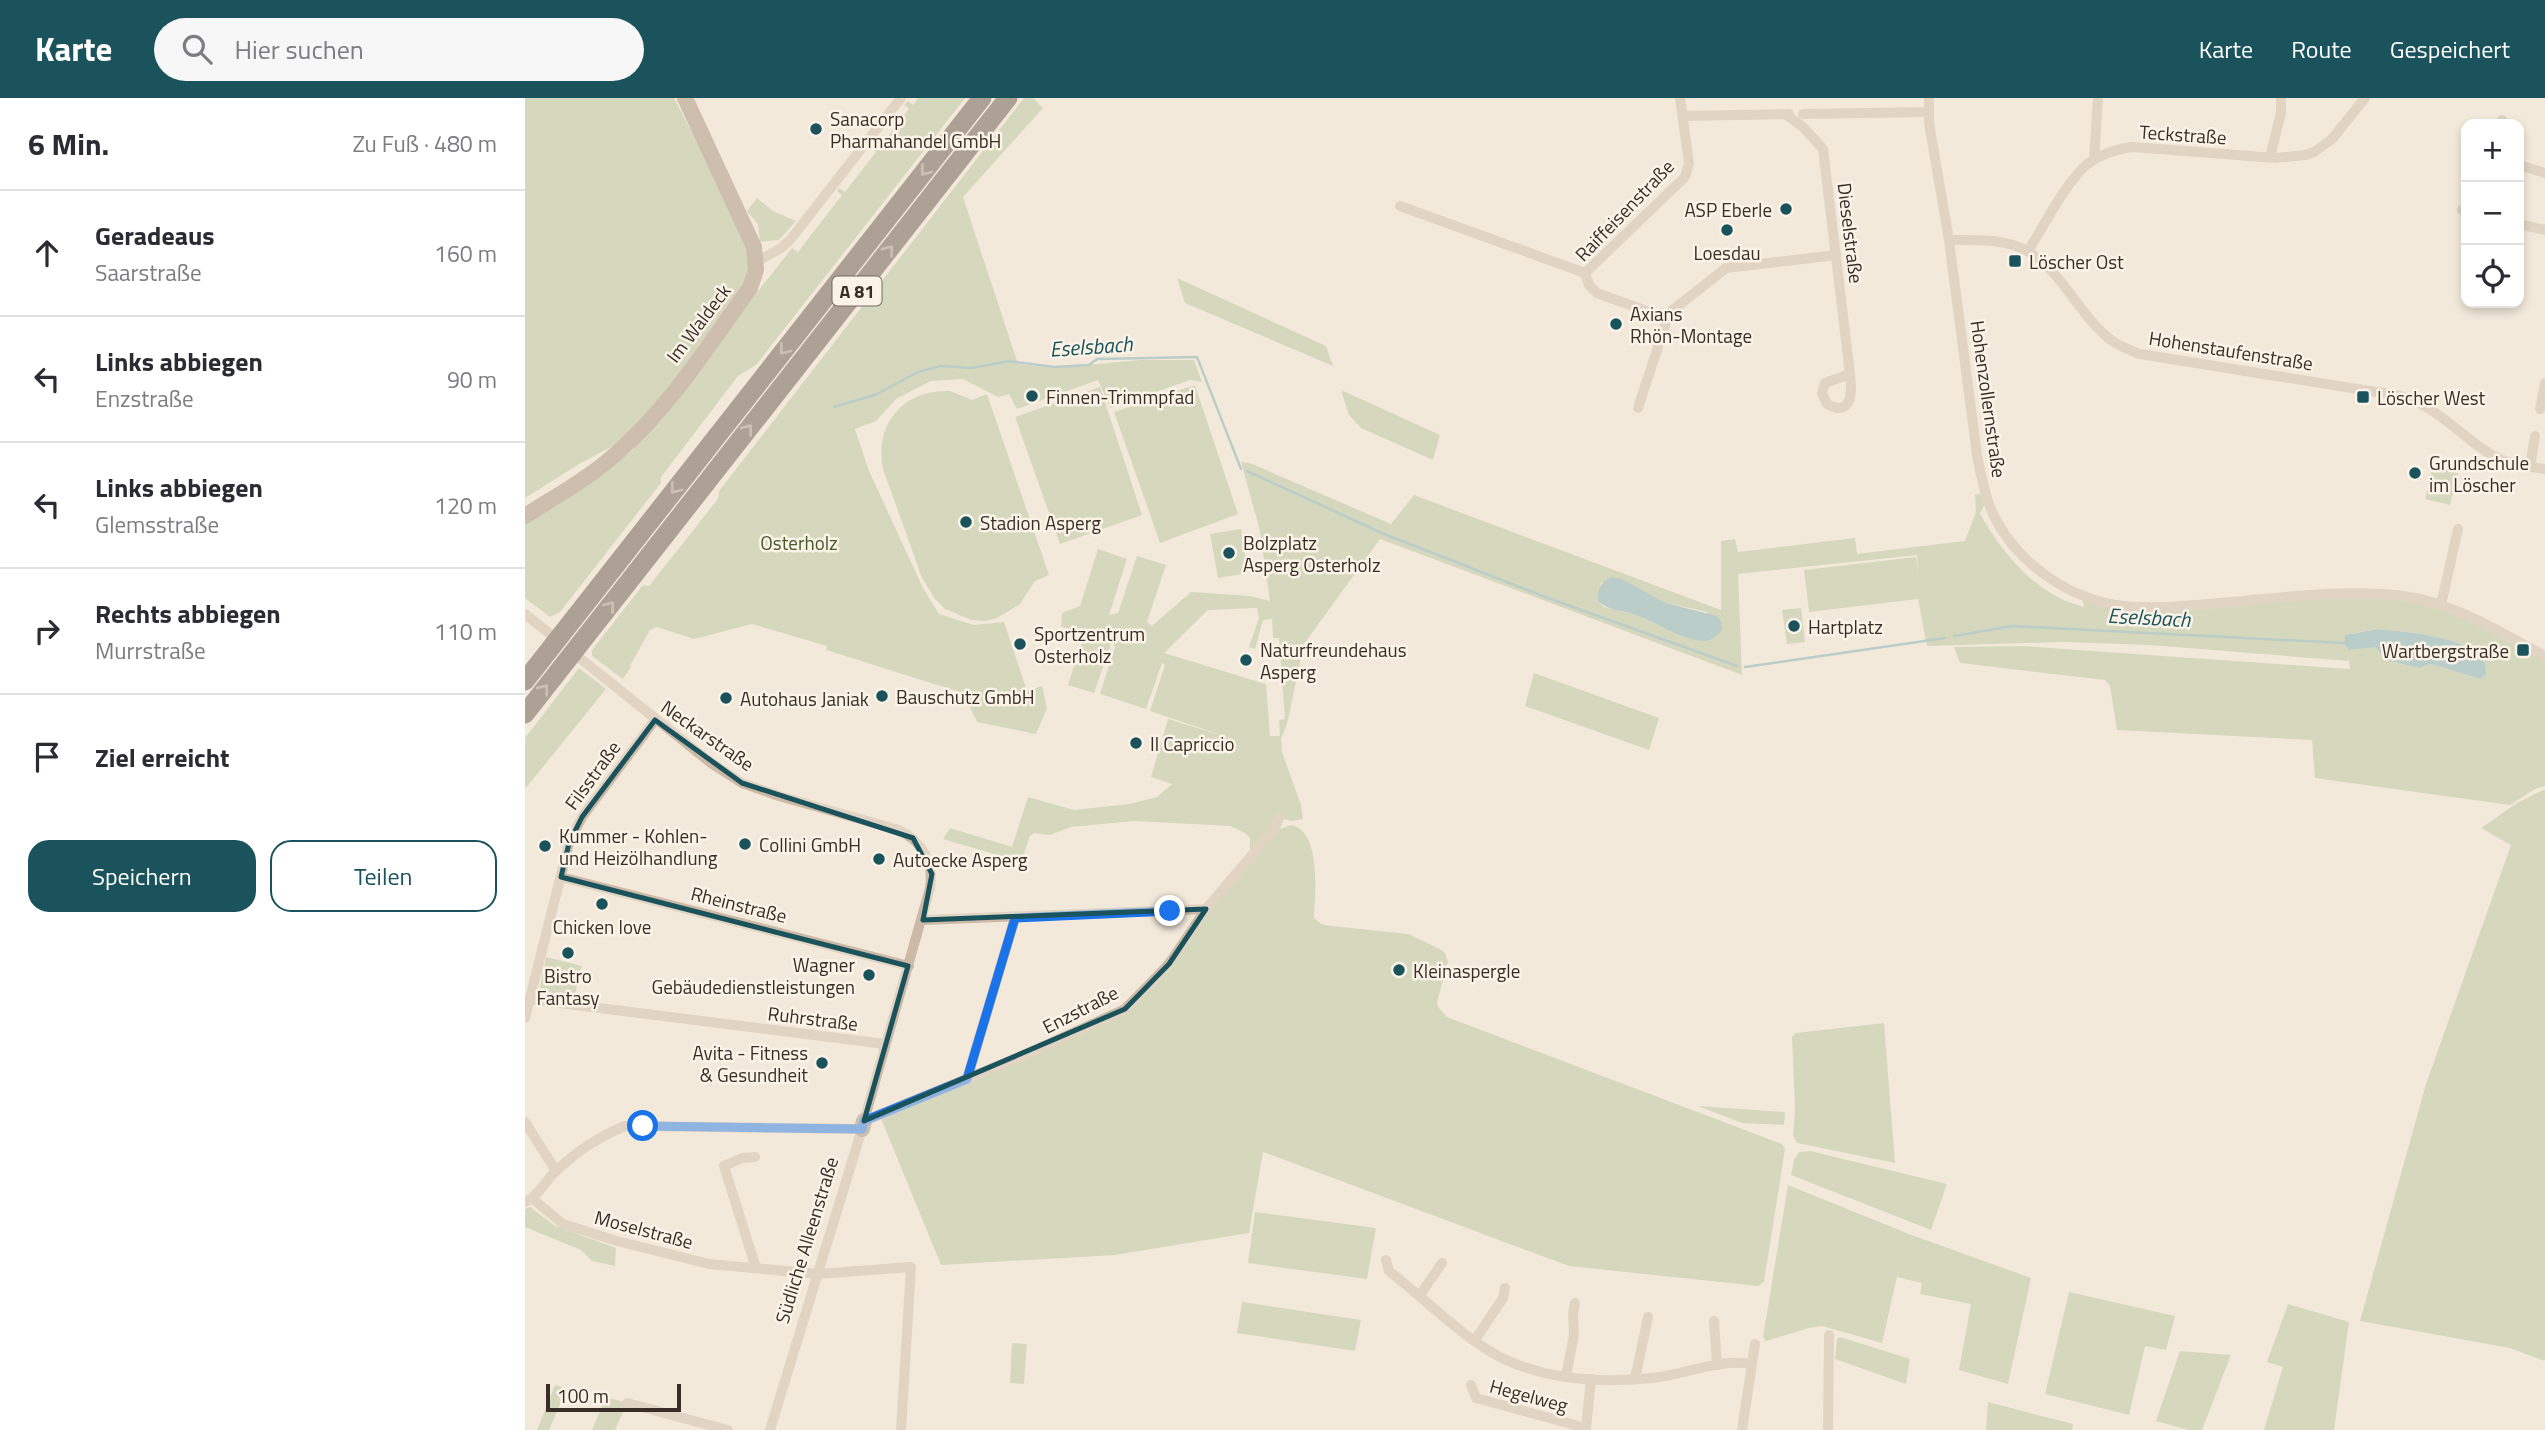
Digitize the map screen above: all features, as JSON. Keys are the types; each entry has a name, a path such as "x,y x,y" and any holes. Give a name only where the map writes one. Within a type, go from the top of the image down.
{"highway":[{"name":"A 81","path":"525,681 982,98"},
{"name":"A 81","path":"525,714 1008,98"}],"street":[{"path":"685,98 750,233 756,262 790,240 901,98"},
{"name":"Raiffeisenstraße","path":"1669,313 1655,314 1597,293 1589,285 1585,273 1685,177 1689,163 1680,98"},
{"name":"Hohenzollernstraße","path":"1929,98 1976,455 1994,516 2010,541 2038,570 2082,595 2124,606 2171,607 2354,594 2404,596 2441,605 2545,656"},
{"path":"2094,160 2098,98"},
{"path":"2270,157 2281,113 2281,98"},
{"name":"Teckstraße","path":"2028,251 2071,184 2083,168 2094,160 2133,147 2270,157 2291,157 2314,152 2340,132 2361,99"},
{"path":"1683,116 1929,112"},
{"name":"Dieselstraße","path":"1795,114 1803,128 1823,149 1850,374"},
{"path":"2524,167 2545,173"},
{"path":"1399,206 1585,273"},
{"path":"2524,225 2545,230"},
{"name":"Hohenstaufenstraße","path":"1949,240 1998,242 2028,251 2056,275 2091,320 2120,346 2140,355 2401,396 2416,401 2441,416 2493,455 2503,460 2545,469"},
{"path":"1637,408 1669,313 1726,268 1836,255"},
{"name":"Im Waldeck","path":"525,516 616,454 636,435 670,396 750,288 755,278 756,262"},
{"path":"2540,409 2545,383"},
{"path":"2530,467 2535,436"},
{"path":"2441,605 2458,529"},
{"name":"Neckarstraße","path":"527,616 655,720 711,763 742,782 779,796 899,830 917,842 928,860"},
{"name":"Filsstraße","path":"525,1018 569,844 582,817 655,720"},
{"name":"Enzstraße","path":"863,1125 1125,1009 1169,964 1206,909 1275,828 1279,818"},
{"name":"Südliche Alleenstraße","path":"770,1430 923,920 932,880 928,860"},
{"name":"Rheinstraße","path":"561,877 908,966"},
{"path":"923,920 1206,909"},
{"path":"967,1079 1015,918"},
{"name":"Ruhrstraße","path":"528,999 885,1044"},
{"path":"525,1122 557,1171"},
{"path":"529,1200 557,1171 605,1134 625,1126 863,1125"},
{"path":"755,1157 742,1158 718,1166 756,1268"},
{"name":"Moselstraße","path":"529,1200 563,1224 709,1264 818,1274 911,1267 901,1430"},
{"path":"1386,1260 1389,1270 1475,1340 1503,1358 1526,1367 1591,1379 1635,1379 1655,1378 1735,1361 1752,1364"},
{"path":"1419,1295 1442,1263"},
{"path":"1475,1340 1503,1298 1505,1288"},
{"path":"1566,1376 1574,1335 1575,1303"},
{"path":"1635,1379 1647,1317"},
{"path":"1714,1321 1717,1365"},
{"path":"1828,1430 1829,1335"},
{"path":"1742,1430 1755,1344"},
{"name":"Hegelweg","path":"1471,1385 1476,1398 1586,1429 1591,1379"},
{"path":"627,1403 728,1430"}],"highlighted area":[{"path":"655,720 742,783 913,838 932,874 923,920 1206,909 1169,964 1125,1009 864,1121 908,966 561,877 569,843 582,817"}],"green space":[{"path":"525,98 674,98 728,201 750,251 751,274 662,398 630,437 581,463 525,498"},
{"path":"918,98 965,98 756,365 738,376 661,477 661,483 560,612 550,617 525,598 525,525 632,451 792,248 798,252 842,195 837,191 839,188 845,192 876,152 871,147 874,145 879,148 909,109 904,105 908,101 913,105"},
{"name":"Osterholz","path":"1024,98 1033,98 1043,108 963,197 1018,364 1053,368 1140,360 1194,360 1202,382 1190,380 1110,408 1098,380 1017,409 1009,394 998,397 963,379 931,381 896,399 876,421 855,429 869,471 923,588 939,614 974,625 1004,622 1027,691 1042,686 1047,708 1036,734 977,722 963,693 826,650 827,646 752,624 694,639 657,627 650,630 623,679 592,656 592,650 643,585 649,586 718,499 719,491"},
{"path":"757,198 773,211 796,221 779,240 760,242 758,224 747,211"},
{"path":"1177,278 1326,346 1333,366 1185,303"},
{"path":"1195,385 1238,514 1160,543 1114,412"},
{"path":"1100,387 1142,515 1060,544 1015,417"},
{"path":"1341,390 1440,435 1433,460 1361,428 1349,415"},
{"name":"Stadion Asperg","path":"950,391 972,400 987,394 1049,575 1035,581 1020,604 997,618 986,621 971,620 945,609 935,599 922,578 883,469 883,437 896,412 919,396"},
{"path":"1241,462 1250,463 1391,524 1414,495 1721,610 1721,541 1735,539 1738,552 1855,538 1857,554 1965,541 1976,512 1975,495 1985,492 1985,503 1980,514 2011,558 2036,583 2067,601 2084,607 2082,595 2124,606 2354,594 2441,605 2545,656 2545,786 2535,789 2510,805 2315,778 2312,740 2117,730 2110,686 2105,680 1960,663 1954,647 2022,646 2350,669 2349,661 2150,645 2062,642 1927,646 1918,599 1809,612 1804,570 1916,557 1918,573 1917,555 1738,574 1742,675 1380,539 1304,644 1287,724 1281,739 1282,752 1301,805 1303,819 1292,821 1279,818 1250,856 1250,838 1230,826 1134,821 1071,827 1050,835 1034,833 1030,836 1021,862 943,839 950,828 1012,847 1028,797 1074,810 1129,804 1157,797 1172,784 1151,777 1168,719 1230,738 1150,711 1165,665 1162,663 1146,709 1100,694 1115,647 1112,641 1094,693 1068,685 1085,632 1061,627 1062,613 1080,606 1098,549 1127,559 1109,615 1118,613 1137,556 1166,565 1147,622 1152,626 1191,592 1250,596 1270,601 1260,531","holes":["1622,579 1666,603 1707,612 1701,641 1639,616 1604,607 1598,601 1601,583","1257,608 1259,618 1249,647 1255,649 1263,620 1272,619 1273,638 1279,638 1285,719 1279,720 1280,736 1270,736 1266,684 1164,653 1208,610","2378,629 2444,639 2476,652 2484,662 2486,675 2480,679 2431,664 2419,668 2386,660 2375,647 2345,635"]},
{"path":"2433,466 2458,473 2450,505 2425,499"},
{"name":"Bolzplatz Asperg Osterholz","path":"1241,529 1248,573 1218,578 1210,534"},
{"name":"Hartplatz","path":"1801,608 1805,642 1787,644 1782,610"},
{"path":"579,668 606,689 525,789 525,738"},
{"path":"1534,673 1659,718 1649,750 1525,706"},
{"path":"2545,789 2545,1361 2510,1348 2360,1321 2426,1084 2511,845 2481,828 2517,803"},
{"path":"1291,825 1301,830 1312,851 1315,865 1314,918 1321,924 1332,926 1408,934 1440,949 1445,953 1448,962 1437,1002 1447,1017 1782,1144 1785,1149 1764,1282 1758,1286 1569,1266 1263,1152 1249,1233 1115,1255 941,1265 880,1116 1131,1003 1206,909 1280,829"},
{"path":"546,957 582,966 574,998 547,994 540,988"},
{"path":"1884,1023 1895,1163 1797,1143 1793,1135 1795,1110 1792,1037 1796,1033"},
{"path":"1698,1106 1785,1112 1784,1125 1742,1123"},
{"path":"1810,1151 1947,1184 1931,1230 1791,1175 1799,1152"},
{"path":"1788,1185 1909,1234 2031,1278 2008,1384 1959,1370 1971,1304 1920,1294 1922,1283 1897,1277 1882,1343 1822,1326 1766,1341 1763,1337"},
{"path":"530,1207 555,1226 616,1248 615,1266 592,1261 581,1250 525,1227 525,1209"},
{"path":"1255,1212 1376,1228 1367,1279 1248,1263"},
{"path":"2069,1292 2175,1316 2166,1350 2145,1346 2129,1415 2045,1394"},
{"path":"1242,1302 1361,1320 1355,1351 1237,1333"},
{"path":"2288,1304 2349,1322 2334,1430 2264,1430 2283,1367 2267,1362"},
{"path":"1840,1337 1910,1359 1906,1384 1835,1359 1837,1339"},
{"path":"1012,1343 1027,1344 1024,1384 1010,1383"},
{"path":"2180,1351 2231,1355 2202,1430 2189,1430 2156,1421"},
{"path":"555,1385 567,1388 549,1430 537,1430"},
{"path":"606,1397 627,1403 615,1430 592,1430"},
{"path":"1988,1402 2073,1424 2072,1430 1986,1430"}],"water":[{"path":"1612,577 1622,579 1666,603 1717,616 1722,623 1722,630 1709,640 1695,640 1630,613 1606,607 1598,601 1598,593 1602,583"},
{"path":"2378,629 2425,635 2462,645 2476,652 2484,662 2486,675 2480,679 2431,664 2419,668 2386,660 2375,647 2349,650 2344,643 2345,635"}],"waterway":[{"name":"Eselsbach","path":"834,407 875,395 918,372 940,366 972,368 1009,361 1054,367 1089,365 1097,359 1197,357 1241,469"},
{"name":"Eselsbach","path":"1247,471 1384,534"},
{"name":"Eselsbach","path":"1384,534 1548,598 1737,666"},
{"name":"Eselsbach","path":"1954,636 2012,626 2344,643"},
{"name":"Eselsbach","path":"1745,667 1945,638"}],"place":[{"name":"Sanacorp Pharmahandel GmbH","path":"816,129"},
{"name":"ASP Eberle","path":"1786,209"},
{"name":"Loesdau","path":"1727,230"},
{"name":"Löscher Ost","path":"2015,261"},
{"name":"Axians Rhön-Montage","path":"1616,324"},
{"name":"Finnen-Trimmpfad","path":"1032,396"},
{"name":"Löscher West","path":"2363,397"},
{"name":"Grundschule im Löscher","path":"2415,473"},
{"name":"Stadion Asperg","path":"966,522"},
{"name":"Bolzplatz Asperg Osterholz","path":"1229,553"},
{"name":"Hartplatz","path":"1794,626"},
{"name":"Sportzentrum Osterholz","path":"1020,644"},
{"name":"Wartbergstraße","path":"2523,650"},
{"name":"Naturfreundehaus Asperg","path":"1246,660"},
{"name":"Bauschutz GmbH","path":"882,696"},
{"name":"Autohaus Janiak","path":"726,698"},
{"name":"Il Capriccio","path":"1136,743"},
{"name":"Collini GmbH","path":"745,844"},
{"name":"Kummer - Kohlen- und Heizölhandlung","path":"545,846"},
{"name":"Autoecke Asperg","path":"879,859"},
{"name":"Chicken love","path":"602,904"},
{"name":"Bistro Fantasy","path":"568,953"},
{"name":"Kleinaspergle","path":"1399,970"},
{"name":"Wagner Gebäudedienstleistungen","path":"869,975"},
{"name":"Avita - Fitness & Gesundheit","path":"822,1063"}],"route":[{"path":"643,1126 862,1129 864,1121 967,1079 1015,918 1170,911"}]}
